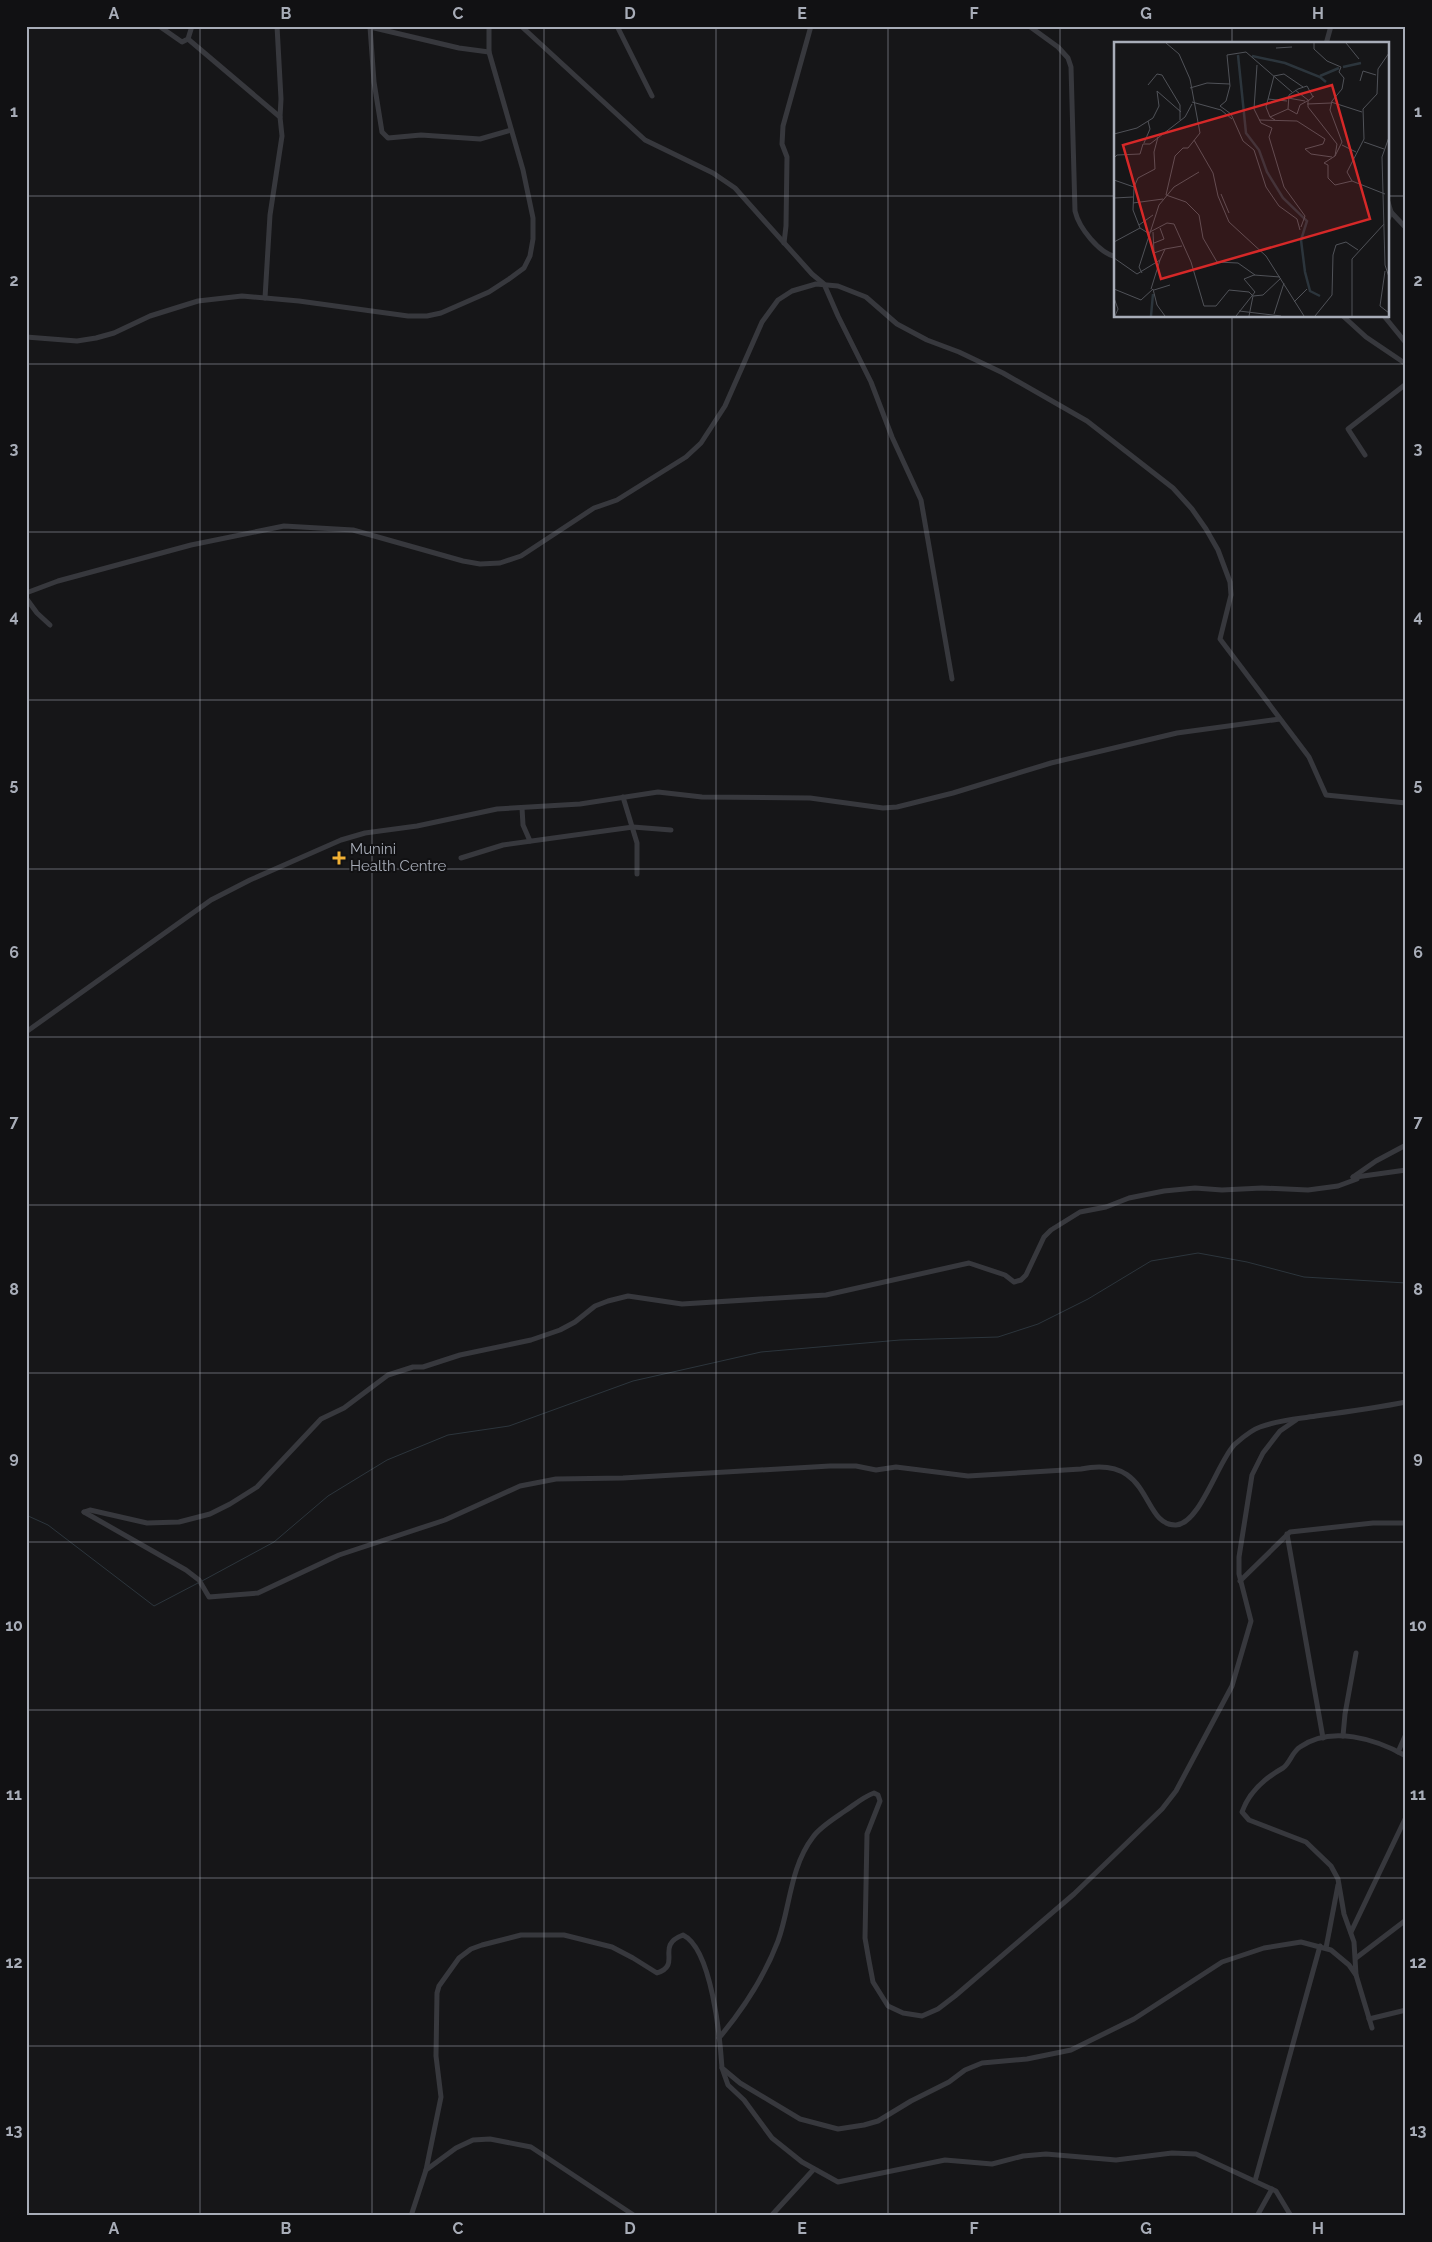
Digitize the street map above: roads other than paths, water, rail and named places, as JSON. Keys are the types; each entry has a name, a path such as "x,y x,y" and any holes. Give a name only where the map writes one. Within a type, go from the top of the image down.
{"street":[{"path":"159,26 182,42 188,39 192,26"},
{"path":"265,298 270,215 282,136 276,26"},
{"path":"26,337 77,341 96,338 114,333 150,316 198,301 242,296 408,316 427,316 441,314 489,292 509,279 524,268 530,256 533,239 533,218 489,52 489,26"},
{"path":"521,26 645,140 713,173 735,188 812,274 824,284 871,382 892,437 921,500 952,679"},
{"path":"616,26 652,96"},
{"path":"784,243 787,157 782,144 783,126 811,26"},
{"path":"1029,26 1058,47 1068,58 1071,67 1074,120 1076,219 1100,248 1110,256 1114,257"},
{"path":"1327,42 1331,26"},
{"path":"489,52 459,48 368,27 382,132 388,138 421,135 480,139 511,130"},
{"path":"188,39 280,117"},
{"path":"1390,209 1406,228"},
{"path":"26,593 58,581 175,549 284,526 353,530 480,564 500,563 522,556 594,508 617,500 686,457 701,443 725,406 762,322 778,300 792,291 824,284 838,286 866,297 897,324 927,340 959,352 1026,385 1087,422 1172,488 1206,529 1218,550 1230,582 1231,595 1220,639 1309,757 1326,795 1406,803"},
{"path":"1345,318 1366,337 1406,364"},
{"path":"1386,318 1406,343"},
{"path":"1364,455 1348,429 1406,384"},
{"path":"26,598 37,613 50,625"},
{"path":"26,1032 211,900 250,880 341,840 364,833 417,826 497,809 580,804 658,792 726,798 810,798 883,808 896,807 952,793 1051,762 1177,733 1280,718"},
{"path":"624,797 638,853 637,874"},
{"path":"522,808 523,825 530,841"},
{"path":"461,858 503,845 633,827 670,830"},
{"path":"1353,1177 1376,1161 1406,1145"},
{"path":"1353,1177 1406,1170"},
{"path":"1353,1177 1357,1179 1338,1186 1299,1190 1195,1188 1164,1191 1129,1198 1106,1207 1080,1212 1051,1230 1044,1237 1026,1274 1021,1280 1014,1282 1005,1274 969,1263 826,1295 682,1304 628,1296 608,1301 595,1306 575,1322 560,1330 531,1340 460,1355 424,1367 413,1367 388,1375 344,1408 321,1419 257,1487 226,1507 203,1517 171,1522 147,1523 90,1510 84,1512 186,1570 198,1580 209,1597 258,1593 339,1555 445,1520 520,1486 556,1479 623,1478 830,1466 856,1466 876,1470 896,1467 974,1476 1081,1469 1097,1466 1114,1468 1135,1480 1154,1512 1169,1523 1176,1525 1189,1518 1208,1493 1233,1446 1258,1428 1298,1418 1406,1402"},
{"path":"719,2038 742,2012 761,1979 778,1941 792,1884 813,1837 868,1795 874,1793 878,1795 880,1802 867,1834 865,1938 873,1982 888,2006 894,2010 922,2016 938,2009 955,1996 1067,1900 1162,1809 1176,1791 1232,1686 1251,1621 1240,1581 1239,1557 1254,1470 1263,1453 1280,1431 1298,1418"},
{"path":"1240,1581 1287,1534 1372,1523 1406,1523"},
{"path":"1287,1534 1323,1738"},
{"path":"1344,1736 1344,1714 1356,1652"},
{"path":"1398,1752 1406,1734"},
{"path":"1372,2028 1356,1975 1356,1958 1351,1932 1344,1914 1338,1882 1328,1861 1306,1842 1249,1820 1244,1817 1242,1812 1250,1797 1266,1778 1285,1766 1296,1750 1310,1741 1344,1736 1366,1740 1406,1756"},
{"path":"1351,1932 1406,1817"},
{"path":"1255,2182 1323,1947 1338,1882"},
{"path":"1356,1958 1406,1920"},
{"path":"411,2216 426,2170 441,2097 436,2056 437,1993 439,1986 460,1958 471,1949 521,1935 564,1934 612,1947 657,1973 668,1966 669,1946 672,1940 684,1934 689,1938 695,1946 708,1976 712,1992 722,2068 728,2085 744,2100 772,2138 814,2170 834,2180 841,2182 945,2160 992,2164 1023,2156 1046,2154 1116,2160 1153,2154 1188,2153 1196,2154 1272,2189 1282,2199 1291,2216"},
{"path":"722,2068 740,2084 800,2119 838,2129 878,2121 911,2100 949,2082 965,2070 982,2063 1061,2053 1103,2036 1134,2019 1222,1962 1264,1948 1301,1942 1323,1947 1344,1960 1356,1975"},
{"path":"1369,2019 1406,2010"},
{"path":"426,2170 456,2148 473,2140 505,2140 531,2147 635,2216"},
{"path":"771,2216 814,2170"},
{"path":"1258,2216 1272,2189"}],"waterway":[{"path":"202,1581 274,1542 328,1496 387,1460 448,1435 509,1426 633,1381 761,1352 900,1340 998,1337 1038,1324 1088,1299 1151,1261 1198,1253 1247,1262 1304,1277 1406,1283"},
{"path":"26,1515 48,1525 154,1606 198,1583"}],"place":[{"name":"Munini Health Centre","path":"339,858"}]}
